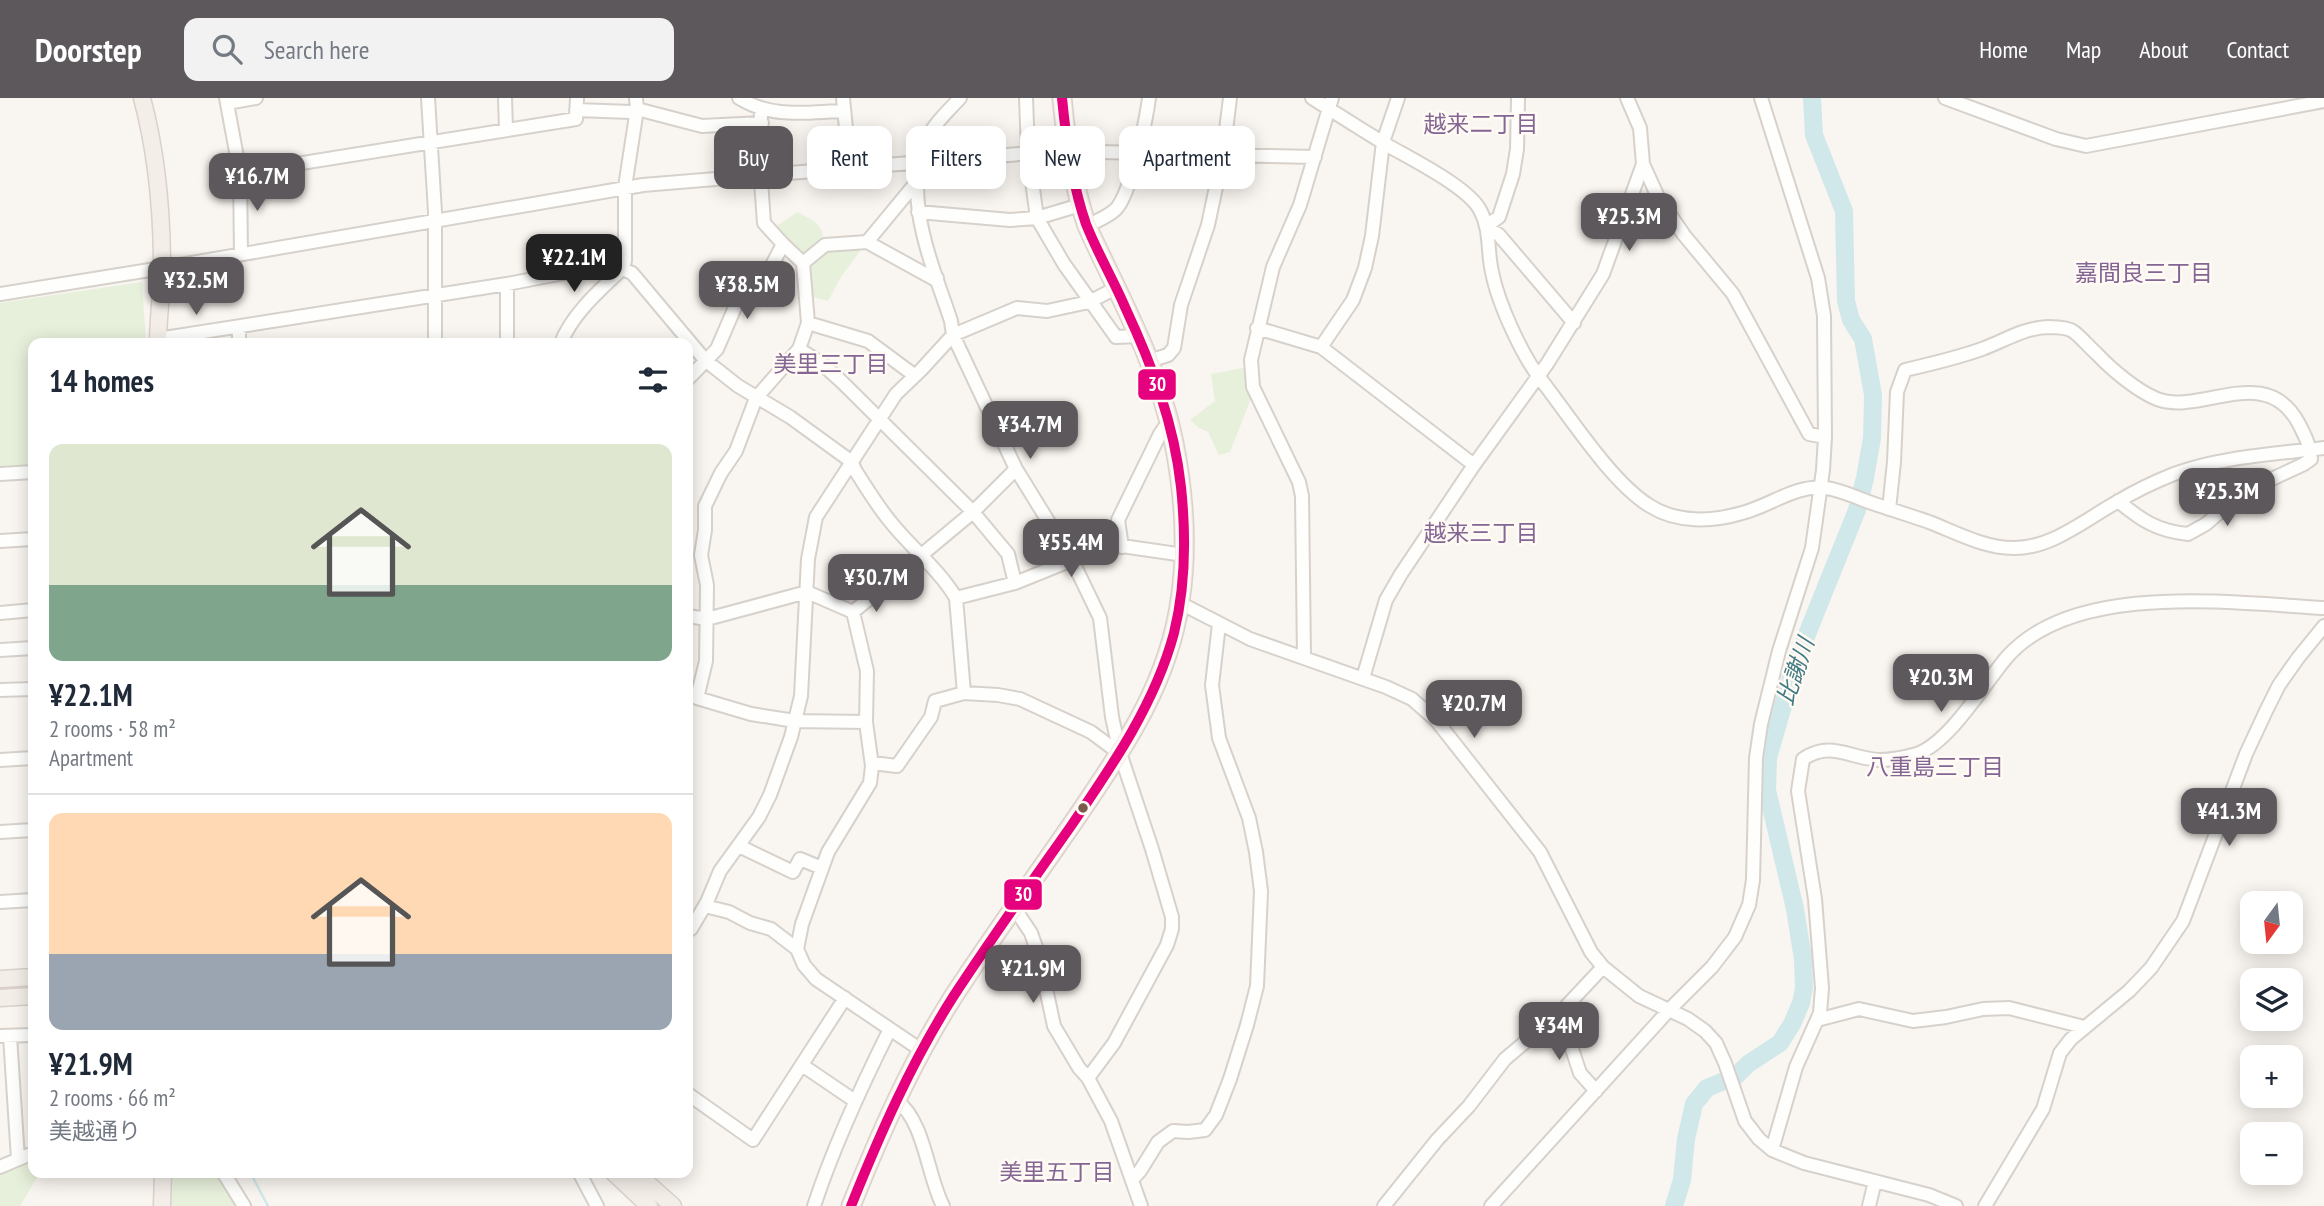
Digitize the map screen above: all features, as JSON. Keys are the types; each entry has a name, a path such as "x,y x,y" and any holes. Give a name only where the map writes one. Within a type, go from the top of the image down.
{"highway":[{"path":"1062,98 1065,126"},
{"path":"851,1206 877,1140 921,1050 968,974 1015,909 1138,723 1167,653 1180,603 1184,555 1182,503 1169,421 1149,362 1087,226 1076,189"}],"main road":[{"path":"142,98 160,189 162,268 158,338"},
{"path":"0,979 28,977"},
{"path":"0,998 28,996"},
{"path":"162,1206 163,1178"},
{"path":"619,1178 649,1206"},
{"path":"642,1178 673,1206"}],"street":[{"path":"241,253 240,173 227,100 256,98"},
{"path":"428,98 435,220 435,338"},
{"path":"505,98 506,129"},
{"path":"740,98 772,112 843,104 845,126"},
{"path":"936,126 960,98"},
{"path":"1026,98 1027,126"},
{"path":"1142,126 1149,98"},
{"path":"1226,126 1230,98"},
{"path":"1312,98 1330,103 1383,142 1465,194 1480,209 1490,237 1491,269 1496,292 1537,375 1622,481 1643,501 1663,512 1689,519 1723,518 1752,511 1797,491 1820,488 1849,494 1971,539 2015,548 2052,539 2144,487 2189,469 2324,447"},
{"path":"1321,348 1353,300 1365,268 1372,236 1383,142 1398,98"},
{"path":"1486,226 1499,217 1513,174 1517,149 1518,98"},
{"path":"1627,98 1640,128 1643,163 1658,197 1733,294 1809,433 1825,437"},
{"path":"1491,1206 1669,1010 1712,967 1735,937 1749,905 1753,880 1756,758 1761,724 1779,651 1812,548 1825,437 1824,316 1818,278 1761,98"},
{"path":"1945,98 2056,139 2086,146 2324,101"},
{"path":"2267,98 2267,113"},
{"path":"240,173 576,119 577,104 631,112 637,103"},
{"path":"637,103 702,126 762,123"},
{"path":"564,338 594,295 624,265 625,187 637,103"},
{"path":"1304,657 1302,496 1299,482 1252,387 1251,360 1273,267 1300,205 1330,103"},
{"path":"761,109 762,126"},
{"path":"1255,155 1315,157"},
{"path":"1363,678 1386,600 1474,465 1574,323 1610,257 1643,163"},
{"path":"0,293 162,268 625,187 714,179"},
{"path":"762,189 764,223 803,263 808,323 799,349 757,398 736,451 721,473 705,506 701,555 707,585 706,661 697,698 751,714 795,722 866,722"},
{"path":"867,243 911,189"},
{"path":"916,189 918,212 953,335 1016,469 1072,560 1096,609 1102,627 1112,717 1120,753 1169,905 1172,929 1167,945 1114,1043 1088,1078"},
{"path":"1033,189 1037,218 1089,302 1116,337 1138,336"},
{"path":"1087,226 1115,209 1125,189"},
{"path":"1149,362 1168,355 1174,348 1181,305 1208,225 1216,189"},
{"path":"918,212 1010,220 1037,218 1080,205"},
{"path":"1486,226 1499,235 1574,323"},
{"path":"803,263 825,245 867,243 915,270 936,280 937,278"},
{"path":"693,373 717,349 736,305 770,269 783,244"},
{"path":"175,338 624,265"},
{"path":"624,265 687,338"},
{"path":"507,284 507,338"},
{"path":"693,926 720,872 759,817 784,759 801,696 808,559 816,517 879,419 896,394 953,335 1017,308 1047,310 1089,302 1116,288"},
{"path":"808,323 868,341 914,375"},
{"path":"239,327 239,338"},
{"path":"1889,509 1895,462 1897,392 1905,370 1983,349 2015,333 2046,327 2071,330 2104,362 2145,392 2161,400 2179,402 2229,393 2262,395 2278,401 2293,414 2310,449 2311,459 2304,464 2242,493 2206,524 2188,534 2147,524 2118,501"},
{"path":"1257,328 1321,348 1474,465"},
{"path":"693,346 705,360 738,386 790,417 852,462 889,521 949,585 956,598 964,693"},
{"path":"799,349 821,363 842,382 973,512 1008,554 1015,583"},
{"path":"1122,547 1118,520 1169,421"},
{"path":"853,612 973,512 1016,469"},
{"path":"0,474 28,472"},
{"path":"0,541 28,539"},
{"path":"956,598 1015,583 1072,560 1101,543 1184,555"},
{"path":"693,617 707,619 807,592 853,612"},
{"path":"1772,1150 1796,1067 1818,1020 1822,988 1815,899 1798,791 1803,759 1820,750 1835,750 1878,760 1917,754 1927,749 1949,731 2009,655 2035,632 2065,618 2126,605 2201,600 2324,608"},
{"path":"1180,603 1250,639 1363,678 1412,699 1437,720 1540,852 1591,952 1603,967 1639,996 1688,1019 1716,1043 1745,1121 1772,1150 1804,1163 1928,1195 1956,1206"},
{"path":"0,612 28,610"},
{"path":"797,949 802,924 828,852 870,783 872,764 866,722 867,671 853,612"},
{"path":"1132,1180 1158,1142 1173,1131 1205,1130 1216,1115 1247,1025 1257,986 1261,891 1249,818 1219,738 1212,685 1219,624"},
{"path":"1985,1206 2043,1109 2060,1053 2071,1039 2129,991 2151,968 2183,921 2246,754 2266,710 2292,667 2324,626"},
{"path":"0,650 28,648"},
{"path":"0,690 28,689"},
{"path":"872,764 897,766 931,717 935,701 964,693 1020,699 1091,732 1120,753"},
{"path":"0,760 28,758"},
{"path":"0,832 28,830"},
{"path":"739,846 793,872 800,859 822,868"},
{"path":"0,901 28,900"},
{"path":"705,906 729,912 750,923 771,929 797,949 804,965 816,979 921,1050"},
{"path":"1015,909 1031,933 1039,956 1054,1026 1088,1078 1111,1121 1141,1206"},
{"path":"1384,1206 1505,1059 1560,1013 1603,967"},
{"path":"693,1098 753,1140 845,998"},
{"path":"1818,1020 1859,1009 1913,1021 1983,1009 2008,1008 2084,1027"},
{"path":"1560,1013 1580,1073 1596,1091"},
{"path":"814,1206 855,1101 890,1030"},
{"path":"18,1160 5,1036 28,1035"},
{"path":"802,1065 855,1101"},
{"path":"896,1100 905,1107 922,1143 943,1206"},
{"path":"0,1167 28,1155"},
{"path":"227,1178 244,1206"},
{"path":"582,1178 597,1206"},
{"path":"1869,1206 1875,1181"}],"green space":[{"path":"797,212 816,223 822,231 824,242 804,257 774,228"},
{"path":"863,247 841,277 828,301 803,294 806,265 827,248"},
{"path":"142,282 146,338 28,338 28,467 0,468 0,303"},
{"path":"1248,367 1252,396 1230,452 1219,455 1208,432 1190,420 1215,401 1211,374"},
{"path":"28,1160 28,1178 37,1178 20,1206 0,1206 0,1172"},
{"path":"163,1178 225,1178 239,1206 162,1206"}],"waterway":[{"name":"比謝川","path":"1674,1206 1682,1180 1686,1139 1694,1104 1707,1088 1736,1076 1748,1064 1780,1043 1792,1024 1804,988 1803,959 1795,909 1767,790 1768,758 1795,664 1857,510 1872,438 1873,395 1863,339 1851,320 1846,301 1844,211 1814,135 1812,98"},
{"path":"253,1178 268,1206"}],"transit line":[{"name":"30","path":"851,1206 873,1152 923,1047 953,997 1131,734 1156,685 1178,615 1183,578 1184,523 1173,440 1161,395 1144,351 1086,224 1070,162 1062,98"}],"district":[{"name":"越来二丁目","path":"1481,123"},
{"name":"嘉間良三丁目","path":"2144,272"},
{"name":"美里三丁目","path":"831,363"},
{"name":"越来三丁目","path":"1481,532"},
{"name":"八重島三丁目","path":"1935,766"},
{"name":"美里五丁目","path":"1057,1171"}]}
